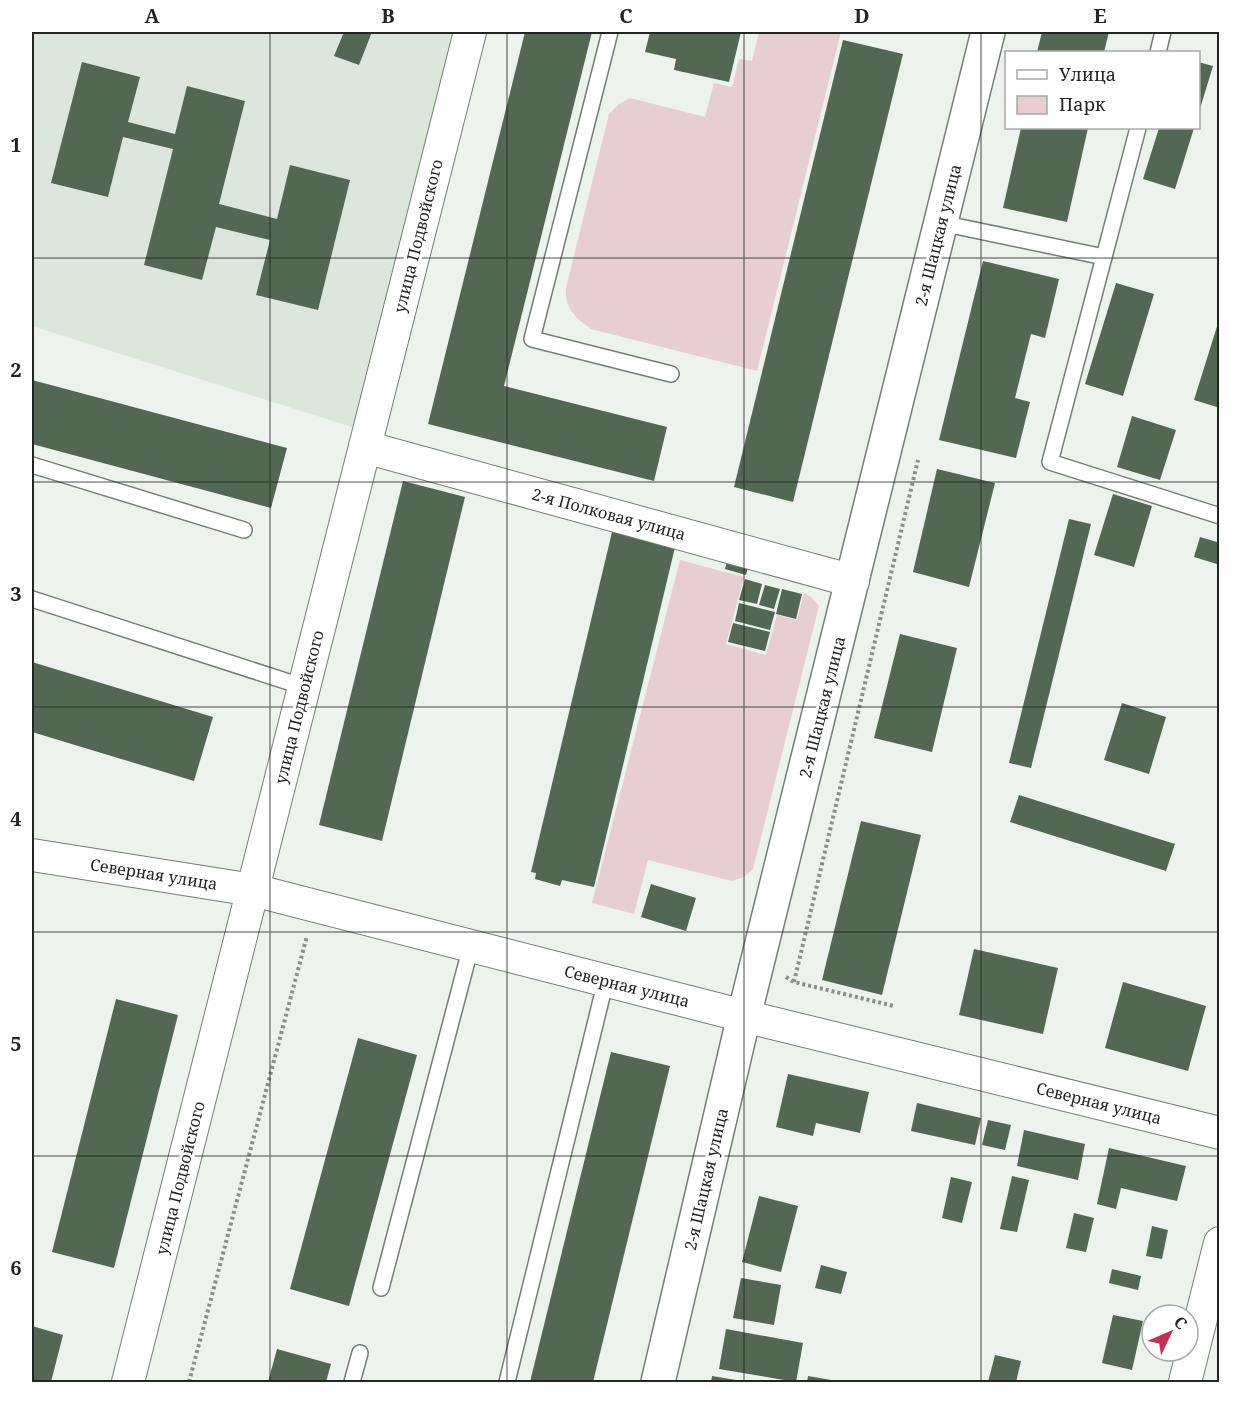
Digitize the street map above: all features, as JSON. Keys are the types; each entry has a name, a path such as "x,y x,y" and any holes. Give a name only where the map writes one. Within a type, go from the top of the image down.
{"street":[{"name":"улица Подвойского","path":"128,1383 470,32"},
{"name":"2-я Шацкая улица","path":"658,1383 758,958 988,32"},
{"name":"2-я Полковая улица","path":"365,447 853,581"},
{"name":"Северная улица","path":"32,855 253,890 744,1016 1220,1133"},
{"path":"1185,1383 1220,1243"}],"lane":[{"path":"610,32 532,339 671,374"},
{"path":"1158,51 1163,32"},
{"path":"1138,129 1050,462 1220,516"},
{"path":"941,223 1104,257"},
{"path":"32,465 244,530"},
{"path":"32,599 304,687"},
{"path":"381,1288 471,946"},
{"path":"507,1383 606,980"},
{"path":"352,1383 360,1353"}],"path":[{"path":"794,982 921,450"},
{"path":"189,1383 315,906"},
{"path":"758,958 794,982 894,1006"}],"shaded area":[{"path":"32,32 458,32 352,427 32,326"}],"green space":[{"path":"759,32 841,32 757,371 591,329 572,312 567,301 566,288 609,114 619,104 630,98 705,117 714,83 732,87 739,59 752,61"},
{"path":"680,560 744,577 726,644 766,655 777,615 797,620 804,593 819,606 753,869 744,877 732,881 648,860 634,914 592,903"}],"building":[{"path":"344,32 372,32 359,65 334,56"},
{"path":"525,32 592,32 504,386 667,427 654,481 428,424"},
{"path":"650,32 741,32 729,82 674,70 676,59 645,52"},
{"path":"1042,32 1109,32 1104,51 1037,51"},
{"path":"843,40 903,54 793,502 734,487"},
{"path":"82,62 140,77 128,122 175,134 187,86 245,101 219,204 277,219 290,165 350,180 318,310 256,295 270,240 216,227 202,280 144,265 173,149 123,137 108,197 51,183"},
{"path":"1200,63 1213,66 1200,109"},
{"path":"1021,129 1088,129 1067,222 1003,208"},
{"path":"1159,129 1194,129 1175,189 1143,179"},
{"path":"983,261 1059,279 1045,338 1031,334 1015,398 1030,402 1016,458 939,440"},
{"path":"1116,283 1154,294 1123,396 1085,384"},
{"path":"1220,320 1220,408 1194,400"},
{"path":"32,380 287,448 271,508 32,444"},
{"path":"1132,416 1176,430 1160,480 1117,467"},
{"path":"937,469 995,483 969,587 913,572"},
{"path":"403,481 465,497 382,841 319,825"},
{"path":"1113,494 1152,506 1134,567 1094,555"},
{"path":"1069,519 1091,524 1031,768 1009,763"},
{"path":"613,528 676,543 594,887 562,880 560,886 535,879 536,873 531,872"},
{"path":"1200,537 1220,543 1220,565 1194,557"},
{"path":"733,540 754,545 746,575 725,569"},
{"path":"745,579 762,584 757,604 739,600"},
{"path":"765,585 780,589 774,609 759,605"},
{"path":"782,589 802,594 796,619 776,614"},
{"path":"739,603 775,612 770,630 735,621"},
{"path":"733,623 770,632 765,651 728,642"},
{"path":"900,634 957,648 932,752 874,738"},
{"path":"32,662 213,717 194,781 32,732"},
{"path":"1122,703 1166,717 1149,774 1104,760"},
{"path":"1019,795 1175,844 1166,871 1010,822"},
{"path":"861,821 921,835 882,995 822,980"},
{"path":"651,884 696,898 686,931 641,917"},
{"path":"974,949 1058,968 1043,1034 959,1015"},
{"path":"1123,982 1206,1006 1188,1071 1105,1048"},
{"path":"116,999 178,1015 114,1268 52,1252"},
{"path":"358,1038 417,1055 349,1306 290,1289"},
{"path":"611,1052 670,1066 593,1382 530,1382"},
{"path":"788,1074 869,1092 860,1133 816,1123 813,1136 776,1127"},
{"path":"917,1103 981,1118 975,1145 911,1131"},
{"path":"988,1120 1011,1125 1005,1150 982,1145"},
{"path":"1024,1130 1085,1144 1078,1180 1017,1166"},
{"path":"1109,1148 1186,1166 1177,1201 1121,1188 1116,1209 1097,1204"},
{"path":"1012,1176 1029,1180 1017,1232 1000,1229"},
{"path":"951,1177 972,1182 962,1223 942,1218"},
{"path":"759,1196 798,1206 781,1272 742,1262"},
{"path":"1074,1213 1094,1218 1086,1252 1066,1248"},
{"path":"1152,1226 1168,1230 1162,1259 1146,1256"},
{"path":"821,1265 847,1272 841,1294 815,1288"},
{"path":"1112,1269 1141,1276 1138,1290 1109,1283"},
{"path":"741,1278 781,1285 774,1325 733,1318"},
{"path":"1113,1315 1140,1320 1140,1334 1132,1370 1102,1363"},
{"path":"32,1326 63,1335 51,1382 32,1382"},
{"path":"726,1329 803,1343 796,1382 719,1369"},
{"path":"277,1349 331,1364 326,1382 268,1382"},
{"path":"995,1355 1021,1361 1016,1382 988,1382"},
{"path":"712,1376 742,1381 742,1382 711,1382"},
{"path":"808,1376 837,1381 837,1382 807,1382"}]}
